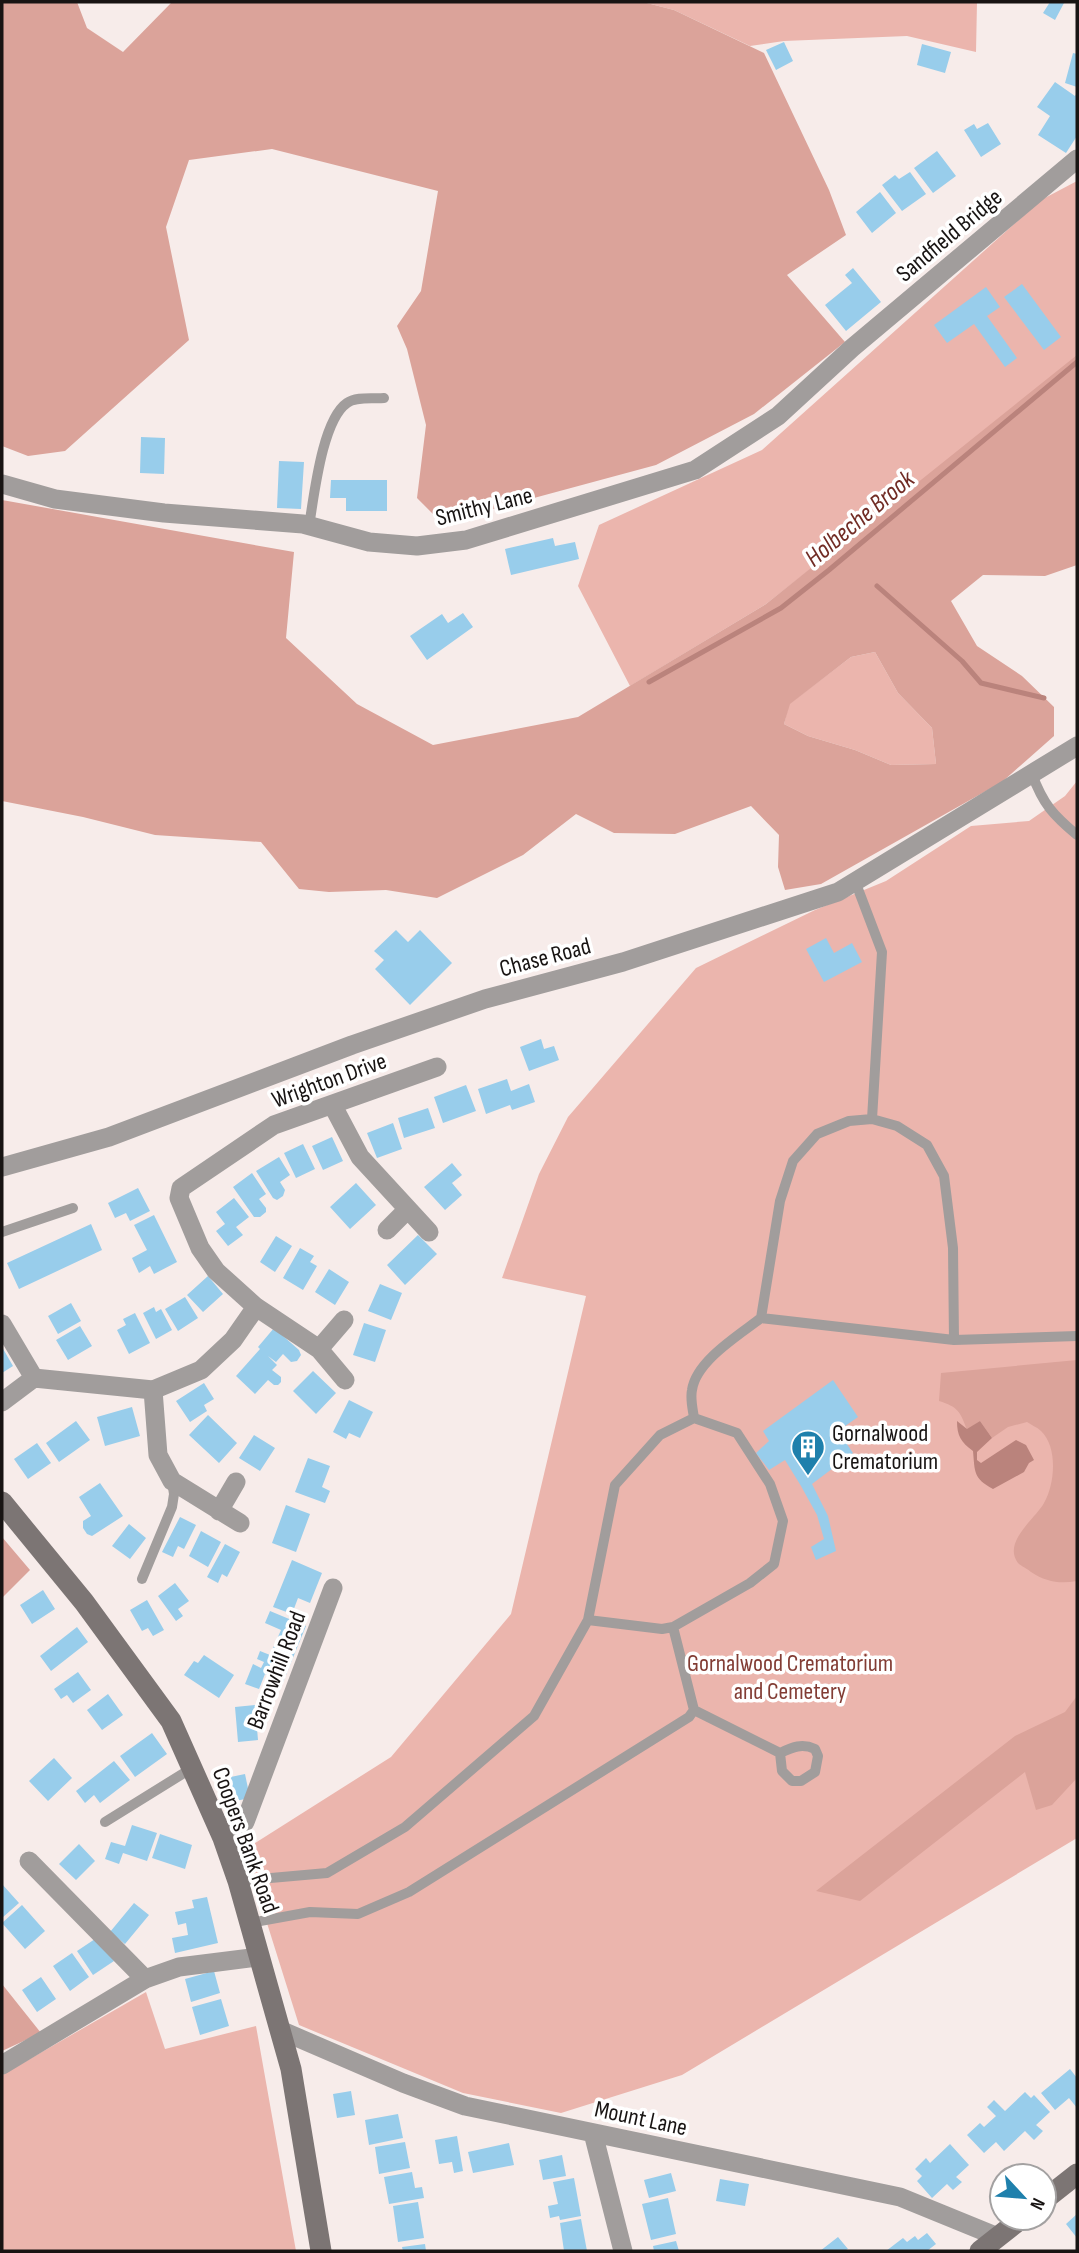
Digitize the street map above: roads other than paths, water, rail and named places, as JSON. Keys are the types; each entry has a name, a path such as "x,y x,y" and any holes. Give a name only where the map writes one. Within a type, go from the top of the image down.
{"street":[{"name":"Sandfield Bridge","path":"852,348 1077,159"},
{"name":"Smithy Lane","path":"2,484 55,499 164,513 309,526 369,542 417,546 466,540 695,470 778,416 852,348"},
{"name":"Chase Road","path":"2,1167 108,1137 340,1049 485,999 623,962 838,892 1077,746"},
{"name":"Wrighton Drive","path":"256,1307 216,1271 200,1248 179,1198 181,1188 274,1125 437,1068"},
{"path":"333,1105 360,1157 429,1232"},
{"path":"387,1230 408,1209"},
{"path":"2,1402 34,1378 153,1391 201,1370 233,1340 256,1307 320,1349 345,1380"},
{"path":"320,1349 344,1320"},
{"path":"2,1324 34,1378"},
{"path":"153,1391 158,1455 172,1480 240,1523"},
{"path":"219,1511 236,1482"},
{"name":"Coopers Bank Road","path":"2,1502 84,1602 171,1721 223,1839 238,1881 291,2069 321,2251"},
{"name":"Barrowhill Road","path":"223,1839 245,1822 333,1588"},
{"path":"29,1861 145,1979"},
{"path":"2,2065 145,1979 179,1967 258,1957"},
{"name":"Mount Lane","path":"280,2030 403,2083 465,2106 900,2197 998,2237"},
{"path":"593,2133 623,2251"},
{"path":"1058,2189 1077,2174"},
{"path":"980,2251 1004,2232"}],"lane":[{"path":"309,526 318,466 337,417 346,403 358,399 384,398"},
{"path":"1032,774 1040,797 1058,819 1077,835"},
{"path":"855,881 882,952 872,1119"},
{"path":"761,1318 780,1202 793,1161 817,1134 849,1121 872,1119 897,1126 927,1145 944,1176 953,1248 954,1340"},
{"path":"2,1232 73,1208"},
{"path":"694,1418 691,1391 697,1374 727,1343 761,1318 954,1340 1077,1336"},
{"path":"238,1881 327,1872 405,1827 534,1716 588,1620 615,1485 660,1435 694,1418 737,1433 770,1484 783,1521 774,1564 750,1583 673,1627 662,1629 588,1620"},
{"path":"142,1579 172,1507 172,1480"},
{"path":"673,1627 694,1710 780,1753"},
{"path":"250,1923 310,1912 358,1914 409,1892 689,1717 694,1710"},
{"path":"105,1822 192,1769"}],"waterway":[{"name":"Holbeche Brook","path":"649,682 781,608 1077,362"},
{"path":"877,586 962,661 981,683 1044,698"}],"place":[{"name":"Gornalwood Crematorium","path":"808,1477"}],"park label":[{"name":"Gornalwood Crematorium and Cemetery","path":"790,1677"}]}
